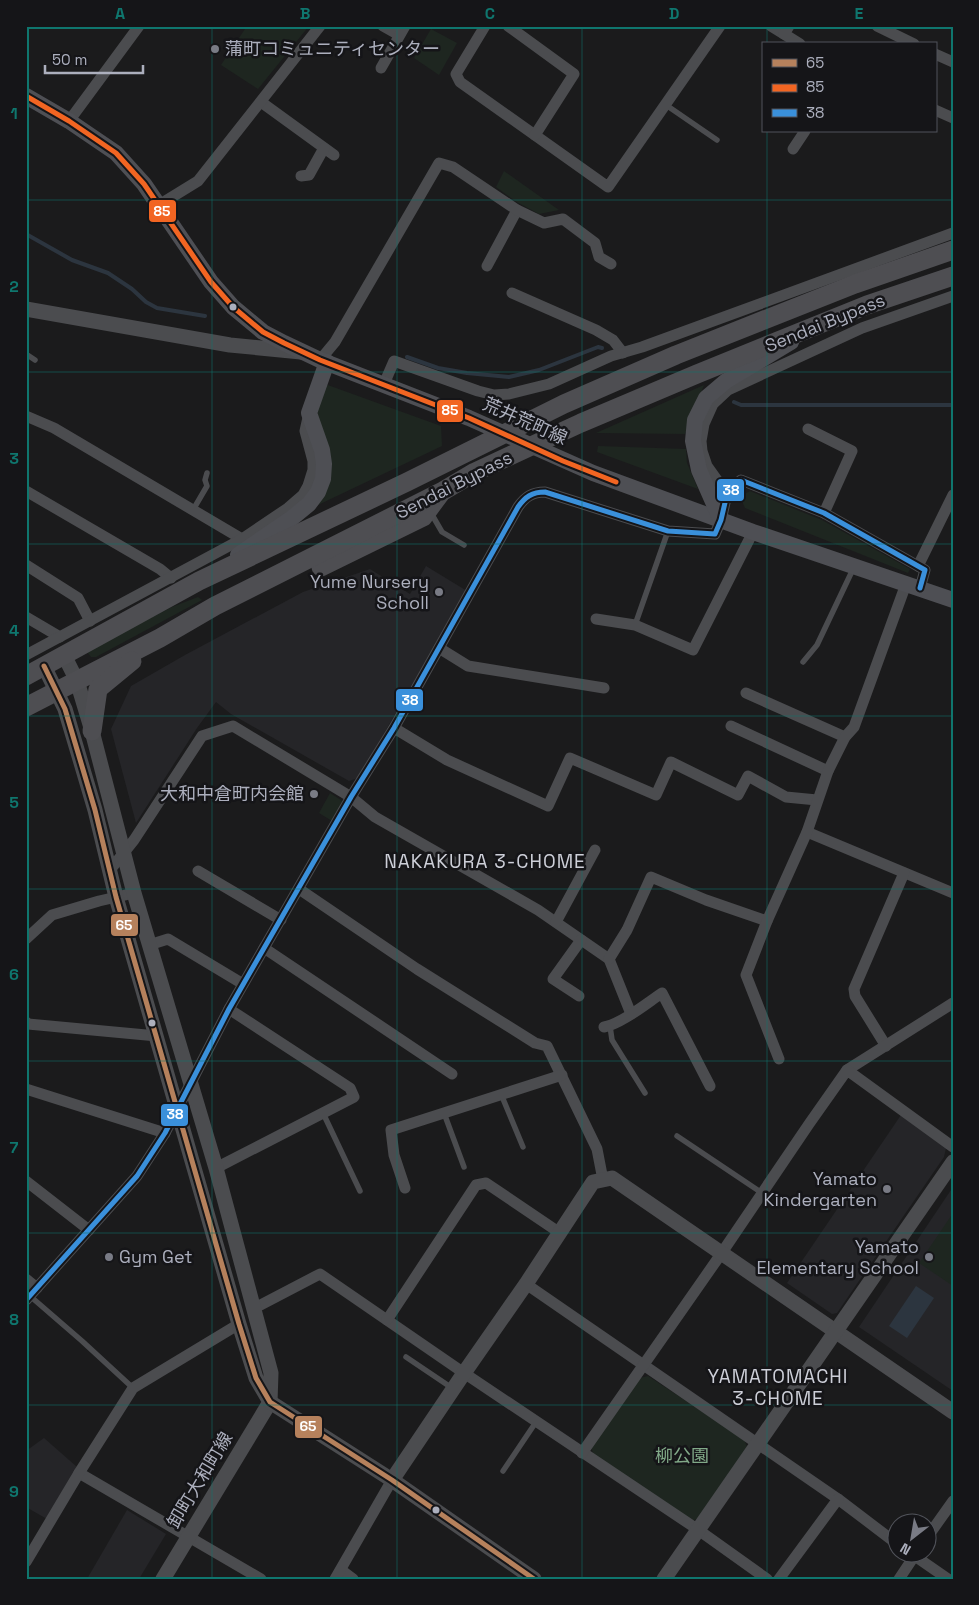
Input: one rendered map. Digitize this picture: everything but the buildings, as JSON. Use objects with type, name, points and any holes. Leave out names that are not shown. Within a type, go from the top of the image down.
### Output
[{"type":"highway","name":"Sendai Bypass","points":[[26,676],[44,666],[62,646],[407,482],[564,404],[652,364],[855,284],[953,250]]},
{"type":"highway","name":"Sendai Bypass","points":[[26,707],[160,638],[215,606],[442,491],[475,472],[581,423],[697,374],[867,306],[953,276]]},
{"type":"highway","points":[[306,560],[318,568],[423,517],[442,491]]},
{"type":"highway","points":[[92,731],[98,689],[160,638]]},
{"type":"main road","name":"荒井荒町線","points":[[26,96],[69,121],[116,153],[144,184],[200,267],[233,307],[263,332],[305,353],[469,418],[593,473],[753,532],[953,600]]},
{"type":"main road","points":[[721,520],[699,470],[693,441],[695,420],[706,398],[726,381],[821,325]]},
{"type":"main road","points":[[199,581],[292,518],[309,504],[318,492],[323,479],[324,464],[322,450],[309,413],[324,361]]},
{"type":"street","points":[[69,121],[139,26]]},
{"type":"street","points":[[159,205],[198,181],[320,26]]},
{"type":"street","points":[[381,68],[402,31],[383,26]]},
{"type":"street","points":[[484,26],[456,74],[460,82],[608,187],[720,26]]},
{"type":"street","points":[[508,26],[574,74],[534,135]]},
{"type":"street","points":[[771,26],[786,30],[798,42]]},
{"type":"street","points":[[878,26],[910,42]]},
{"type":"street","points":[[936,54],[953,62]]},
{"type":"street","points":[[262,102],[329,151],[309,175],[301,176]]},
{"type":"street","points":[[936,110],[953,118]]},
{"type":"street","points":[[793,149],[804,132]]},
{"type":"street","points":[[324,361],[439,163],[453,167],[517,210],[544,223],[563,219],[595,243],[599,257],[611,264]]},
{"type":"street","points":[[487,266],[517,210]]},
{"type":"street","points":[[384,384],[394,362],[494,395],[509,394],[549,384],[611,356],[642,347],[953,233]]},
{"type":"street","points":[[512,293],[596,330],[613,340],[623,353]]},
{"type":"street","points":[[727,494],[707,466],[701,441],[704,424],[713,404],[728,390],[862,328],[953,296]]},
{"type":"street","points":[[26,309],[230,346],[305,353]]},
{"type":"street","points":[[642,347],[652,364]]},
{"type":"street","points":[[26,655],[62,646],[90,621],[242,539],[288,508],[303,494],[308,486],[313,470],[313,461],[304,432],[309,413]]},
{"type":"street","points":[[26,416],[54,428],[242,539]]},
{"type":"street","points":[[808,429],[852,451],[824,513]]},
{"type":"street","points":[[31,1295],[137,1176],[165,1133],[228,1009],[351,797],[394,728],[518,507],[523,500],[537,492],[545,492],[668,531],[715,534],[721,520],[727,494],[740,480],[824,513],[925,570],[913,586],[854,727],[846,737],[828,771],[807,832],[767,921],[746,975],[779,1059]]},
{"type":"street","points":[[26,491],[152,564],[171,578]]},
{"type":"street","points":[[918,566],[953,495]]},
{"type":"street","points":[[596,619],[635,625],[693,650],[753,532]]},
{"type":"street","points":[[26,565],[78,598],[90,621]]},
{"type":"street","points":[[26,616],[62,646],[76,681],[92,731],[134,893],[216,1168],[271,1373],[270,1402]]},
{"type":"street","points":[[439,648],[468,666],[604,688]]},
{"type":"street","points":[[44,666],[68,718],[95,810],[116,897],[256,1378],[270,1402],[392,1480],[534,1579]]},
{"type":"street","points":[[746,693],[846,737]]},
{"type":"street","points":[[110,870],[124,854],[202,736],[233,726],[351,797],[375,817],[538,910],[609,959],[630,1014]]},
{"type":"street","points":[[731,726],[828,771]]},
{"type":"street","points":[[394,728],[447,760],[548,806],[570,758],[656,795],[671,762],[738,795],[748,776],[786,797],[818,800]]},
{"type":"street","points":[[807,832],[953,893]]},
{"type":"street","points":[[556,922],[595,850]]},
{"type":"street","points":[[198,871],[280,920]]},
{"type":"street","points":[[886,1046],[855,996],[854,989],[904,873]]},
{"type":"street","points":[[609,959],[627,930],[651,877],[706,900],[767,921]]},
{"type":"street","points":[[299,889],[417,969],[535,1043],[547,1046],[597,1149],[603,1180]]},
{"type":"street","points":[[26,939],[52,915],[134,893]]},
{"type":"street","points":[[149,945],[168,940],[243,984]]},
{"type":"street","points":[[579,996],[553,979],[581,940]]},
{"type":"street","points":[[264,948],[452,1074]]},
{"type":"street","points":[[607,1027],[662,993],[710,1086]]},
{"type":"street","points":[[582,1453],[847,1070],[953,1003]]},
{"type":"street","points":[[216,1168],[354,1097],[350,1088],[228,1009]]},
{"type":"street","points":[[26,1022],[28,1024],[157,1036]]},
{"type":"street","points":[[847,1070],[953,1147]]},
{"type":"street","points":[[405,1188],[394,1155],[391,1130],[562,1075]]},
{"type":"street","points":[[26,1089],[165,1133]]},
{"type":"street","points":[[664,1579],[953,1162]]},
{"type":"street","points":[[353,1579],[338,1575],[392,1480],[593,1182],[612,1178],[953,1412]]},
{"type":"street","points":[[26,1181],[89,1230]]},
{"type":"street","points":[[387,1320],[476,1185],[486,1183],[560,1233]]},
{"type":"street","points":[[254,1309],[320,1274],[536,1422],[697,1529],[767,1579]]},
{"type":"street","points":[[26,1279],[31,1295]]},
{"type":"street","points":[[526,1284],[757,1443],[886,1536]]},
{"type":"street","points":[[26,1562],[133,1388],[239,1324]]},
{"type":"street","name":"卸町大和町線","points":[[163,1579],[270,1402]]},
{"type":"street","points":[[79,1473],[261,1579]]},
{"type":"street","points":[[779,1579],[838,1500]]},
{"type":"street","points":[[936,1525],[953,1501]]},
{"type":"street","points":[[899,1579],[909,1562]]},
{"type":"street","points":[[925,1562],[948,1579]]},
{"type":"lane","points":[[666,105],[717,140]]},
{"type":"lane","points":[[26,354],[35,360]]},
{"type":"lane","points":[[193,510],[207,486],[204,480],[207,473]]},
{"type":"lane","points":[[429,509],[442,532],[464,545]]},
{"type":"lane","points":[[635,625],[668,531]]},
{"type":"lane","points":[[803,662],[816,645],[854,566]]},
{"type":"lane","points":[[607,1027],[612,1040],[645,1093]]},
{"type":"lane","points":[[501,1094],[523,1147]]},
{"type":"lane","points":[[323,1113],[360,1191]]},
{"type":"lane","points":[[444,1113],[464,1167]]},
{"type":"lane","points":[[677,1136],[762,1193]]},
{"type":"lane","points":[[31,1295],[133,1388]]},
{"type":"lane","points":[[406,1357],[454,1389]]},
{"type":"lane","points":[[502,1471],[536,1422]]},
{"type":"shaded area","points":[[426,566],[467,591],[358,778],[349,781],[231,714],[216,702],[197,728],[136,823],[111,729],[131,686],[303,592],[370,569],[410,594]]},
{"type":"shaded area","name":"Yamato Kindergarten","points":[[901,1115],[946,1148],[944,1157],[837,1313],[832,1314],[787,1283]]},
{"type":"shaded area","name":"Yamato Elementary School","points":[[953,1187],[953,1391],[859,1327]]},
{"type":"shaded area","points":[[916,1286],[934,1298],[907,1338],[889,1326]]},
{"type":"shaded area","points":[[44,1438],[77,1467],[47,1519],[26,1507],[26,1451]]},
{"type":"shaded area","points":[[127,1510],[166,1534],[139,1579],[87,1579]]},
{"type":"green space","points":[[247,26],[309,26],[258,89],[221,65]]},
{"type":"green space","points":[[431,29],[457,43],[439,75],[414,58]]},
{"type":"green space","points":[[504,171],[559,210],[539,214],[515,201],[496,187]]},
{"type":"green space","points":[[325,384],[441,426],[442,446],[318,505],[315,412]]},
{"type":"green space","points":[[704,385],[685,434],[596,433]]},
{"type":"green space","points":[[598,446],[686,449],[687,463],[698,489],[597,452]]},
{"type":"green space","points":[[750,491],[822,520],[910,569],[908,573],[745,508],[742,501],[743,495]]},
{"type":"green space","points":[[198,597],[202,600],[96,657],[91,657],[88,653],[91,648],[172,607]]},
{"type":"green space","points":[[330,793],[344,802],[332,821],[319,813]]},
{"type":"green space","points":[[953,1213],[953,1286],[919,1263]]},
{"type":"green space","name":"柳公園","points":[[648,1376],[744,1439],[747,1447],[699,1518],[692,1521],[594,1456],[591,1447],[640,1378]]},
{"type":"waterway","points":[[26,234],[72,260],[108,273],[132,289],[146,302],[157,308],[205,316]]},
{"type":"waterway","points":[[407,357],[438,368],[509,377],[539,370],[598,347],[602,348]]},
{"type":"waterway","points":[[734,402],[741,405],[953,405]]},
{"type":"transit line","name":"85","points":[[26,96],[69,121],[116,153],[144,184],[211,282],[233,307],[263,332],[320,360],[469,418],[563,461],[616,482]]},
{"type":"transit line","name":"38","points":[[26,1300],[137,1176],[165,1133],[229,1009],[351,797],[394,728],[523,500],[533,494],[545,492],[668,531],[715,534],[721,520],[727,494],[741,480],[824,513],[925,570],[920,588]]},
{"type":"transit line","name":"65","points":[[44,666],[65,709],[95,810],[116,897],[256,1378],[270,1402],[392,1480],[534,1579]]},
{"type":"place","name":"蒲町コミュニティセンター","points":[[215,49]]},
{"type":"place","name":"Yume Nursery Scholl","points":[[439,592]]},
{"type":"place","name":"大和中倉町内会館","points":[[314,794]]},
{"type":"place","name":"Yamato Kindergarten","points":[[887,1189]]},
{"type":"place","name":"Gym Get","points":[[109,1257]]},
{"type":"place","name":"Yamato Elementary School","points":[[929,1257]]},
{"type":"district","name":"NAKAKURA 3-CHOME","points":[[485,861]]},
{"type":"district","name":"YAMATOMACHI 3-CHOME","points":[[778,1387]]}]
